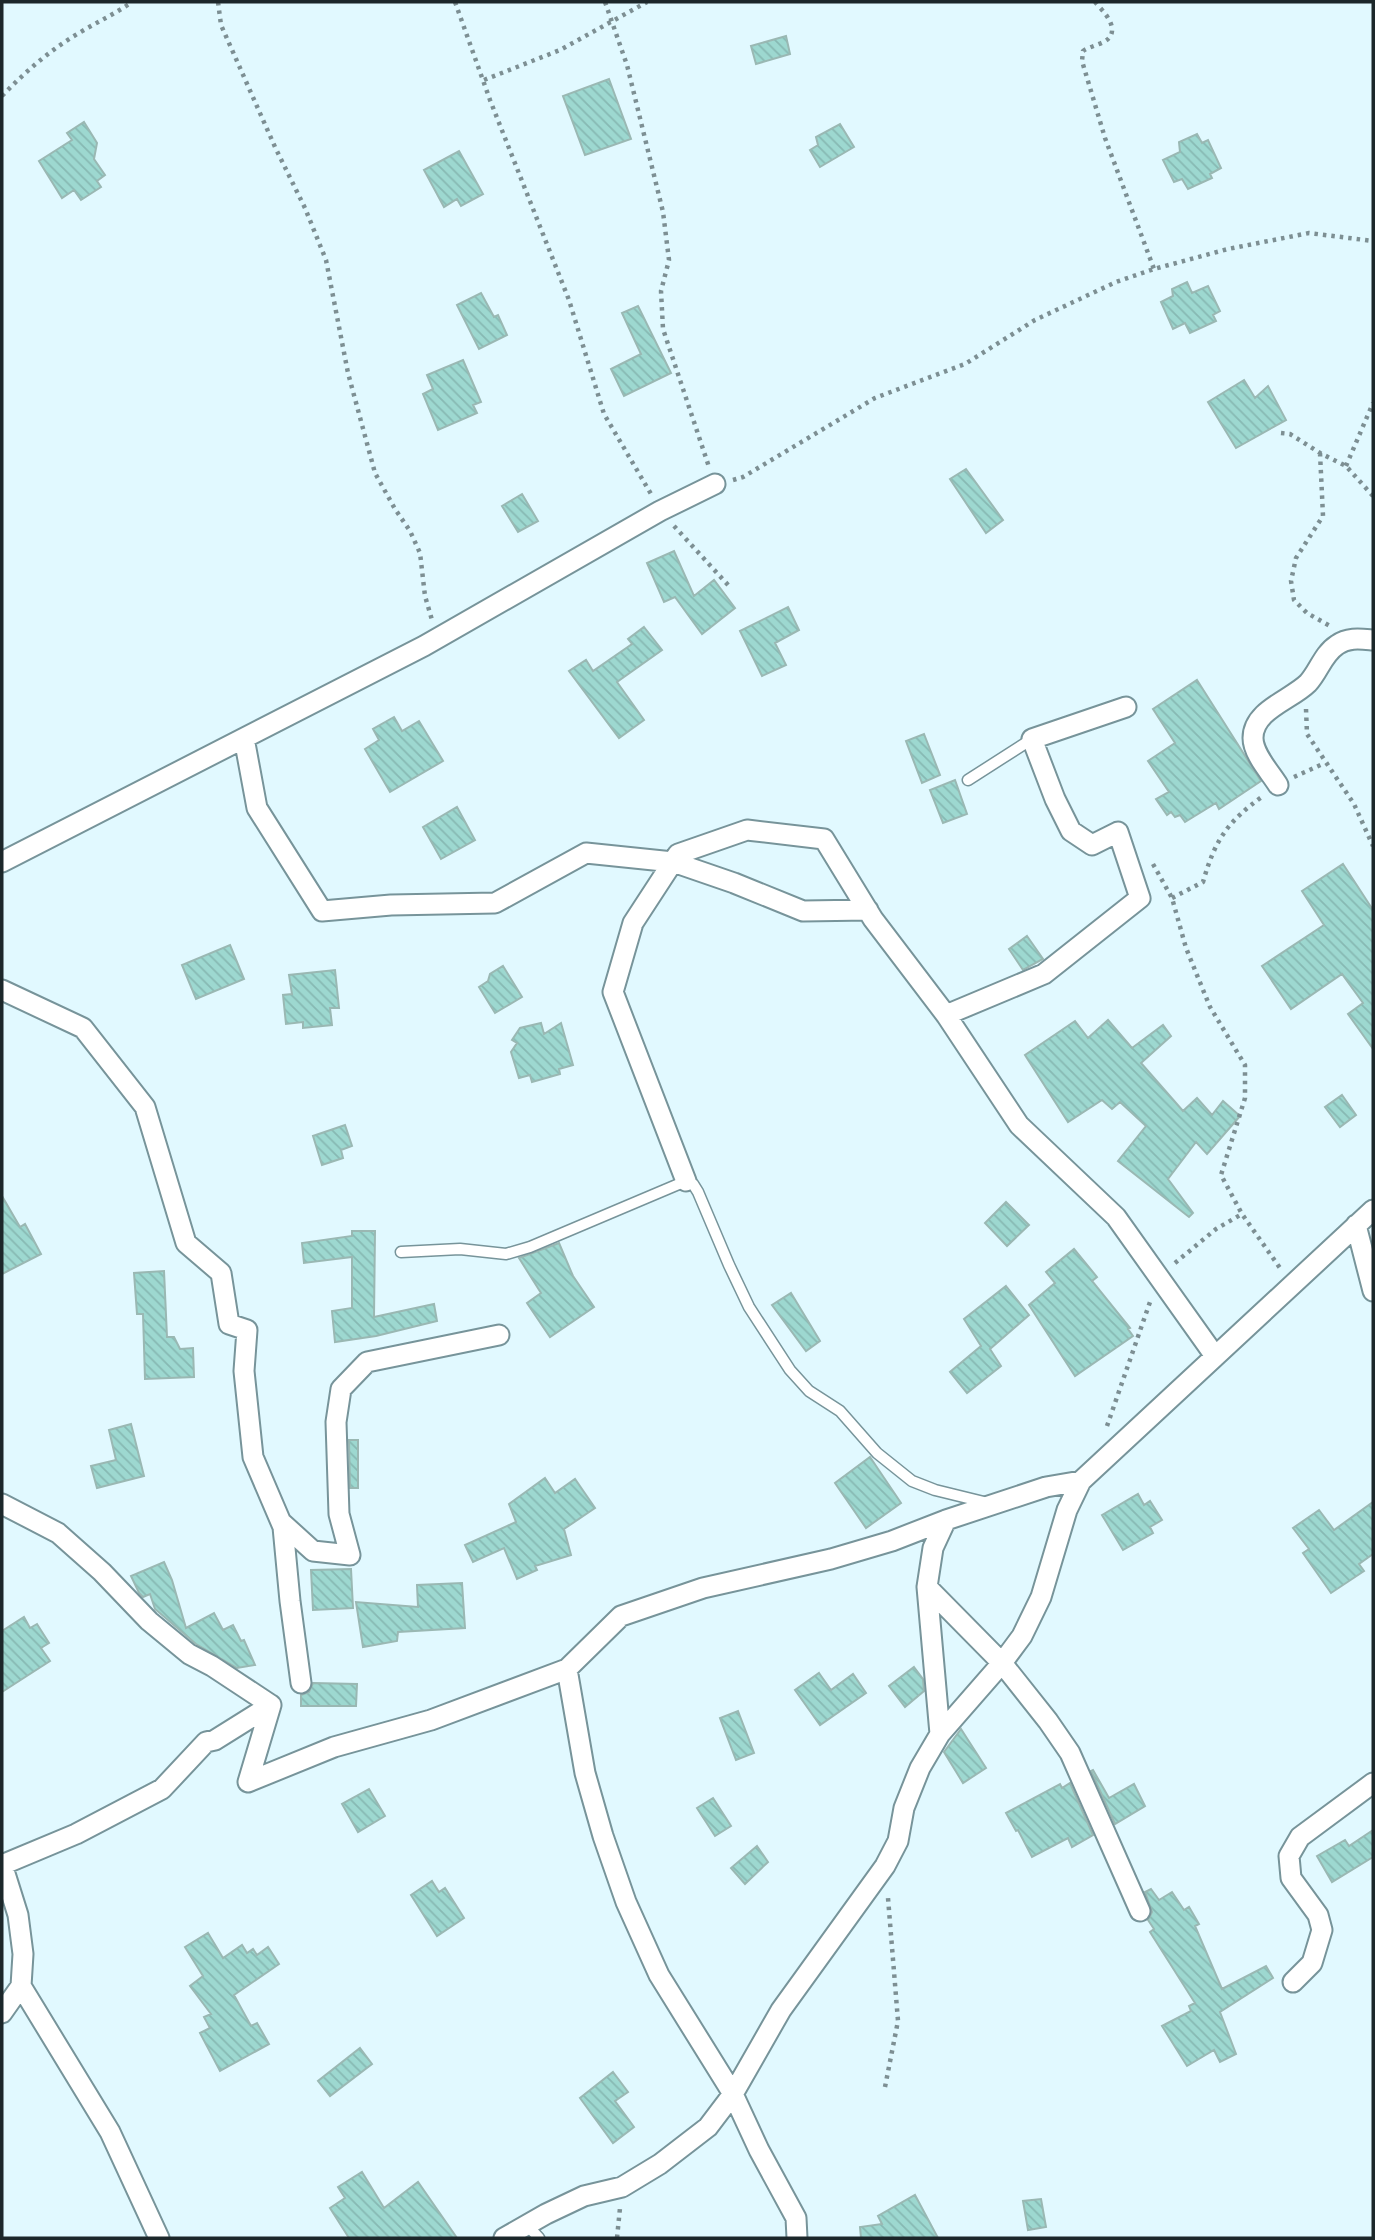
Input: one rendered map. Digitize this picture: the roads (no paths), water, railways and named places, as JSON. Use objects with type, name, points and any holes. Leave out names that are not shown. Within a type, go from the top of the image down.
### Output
[{"type":"street","points":[[2,862],[424,646],[660,511],[715,484]]},
{"type":"street","points":[[1278,785],[1254,745],[1255,726],[1261,717],[1310,681],[1327,654],[1337,645],[1347,640],[1373,640]]},
{"type":"street","points":[[946,1015],[1044,974],[1140,898],[1118,832],[1092,845],[1071,831],[1055,799],[1032,739],[1126,707]]},
{"type":"street","points":[[244,738],[257,808],[322,911],[391,905],[495,903],[586,853],[673,862],[803,911],[868,910]]},
{"type":"street","points":[[686,1181],[613,992],[633,923],[678,854],[747,830],[824,839],[868,910],[946,1015],[1019,1125],[1116,1217],[1215,1356]]},
{"type":"street","points":[[2,990],[83,1027],[145,1107],[186,1243],[221,1273],[229,1325],[247,1330],[244,1371],[253,1457],[281,1522],[301,1683]]},
{"type":"street","points":[[504,2238],[533,2231],[584,2196],[622,2187],[660,2164],[708,2127],[733,2094],[781,2010],[885,1866],[898,1840],[904,1808],[920,1768],[940,1734],[1022,1636],[1041,1597],[1067,1510],[1081,1481],[1373,1210]]},
{"type":"street","points":[[1356,1225],[1373,1291]]},
{"type":"street","points":[[281,1522],[313,1551],[350,1555],[340,1514],[336,1422],[341,1389],[367,1362],[499,1335]]},
{"type":"street","points":[[271,1705],[248,1782],[334,1747],[431,1720],[567,1669],[621,1616],[703,1588],[855,1552],[1046,1487],[1081,1481]]},
{"type":"street","points":[[2,1504],[58,1533],[102,1572],[149,1621],[189,1654],[271,1705]]},
{"type":"street","points":[[940,1734],[927,1587],[933,1548],[946,1520]]},
{"type":"street","points":[[927,1587],[1002,1662],[1070,1753],[1140,1911]]},
{"type":"street","points":[[567,1669],[585,1773],[626,1902],[659,1975],[733,2094],[759,2151],[796,2218],[797,2238]]},
{"type":"street","points":[[2,2013],[21,1986],[23,1954],[18,1915],[2,1865],[76,1834],[151,1795],[182,1770],[206,1742],[215,1740],[271,1705]]},
{"type":"street","points":[[1293,1982],[1312,1963],[1322,1930],[1318,1915],[1291,1878],[1289,1856],[1300,1837],[1373,1783]]},
{"type":"street","points":[[21,1986],[110,2132],[159,2238]]},
{"type":"lane","points":[[968,780],[1032,739]]},
{"type":"lane","points":[[401,1252],[460,1249],[506,1254],[530,1247],[686,1181],[693,1184],[698,1192],[749,1307],[778,1353],[809,1391],[840,1411],[877,1453],[912,1481],[935,1490],[995,1505]]}]
